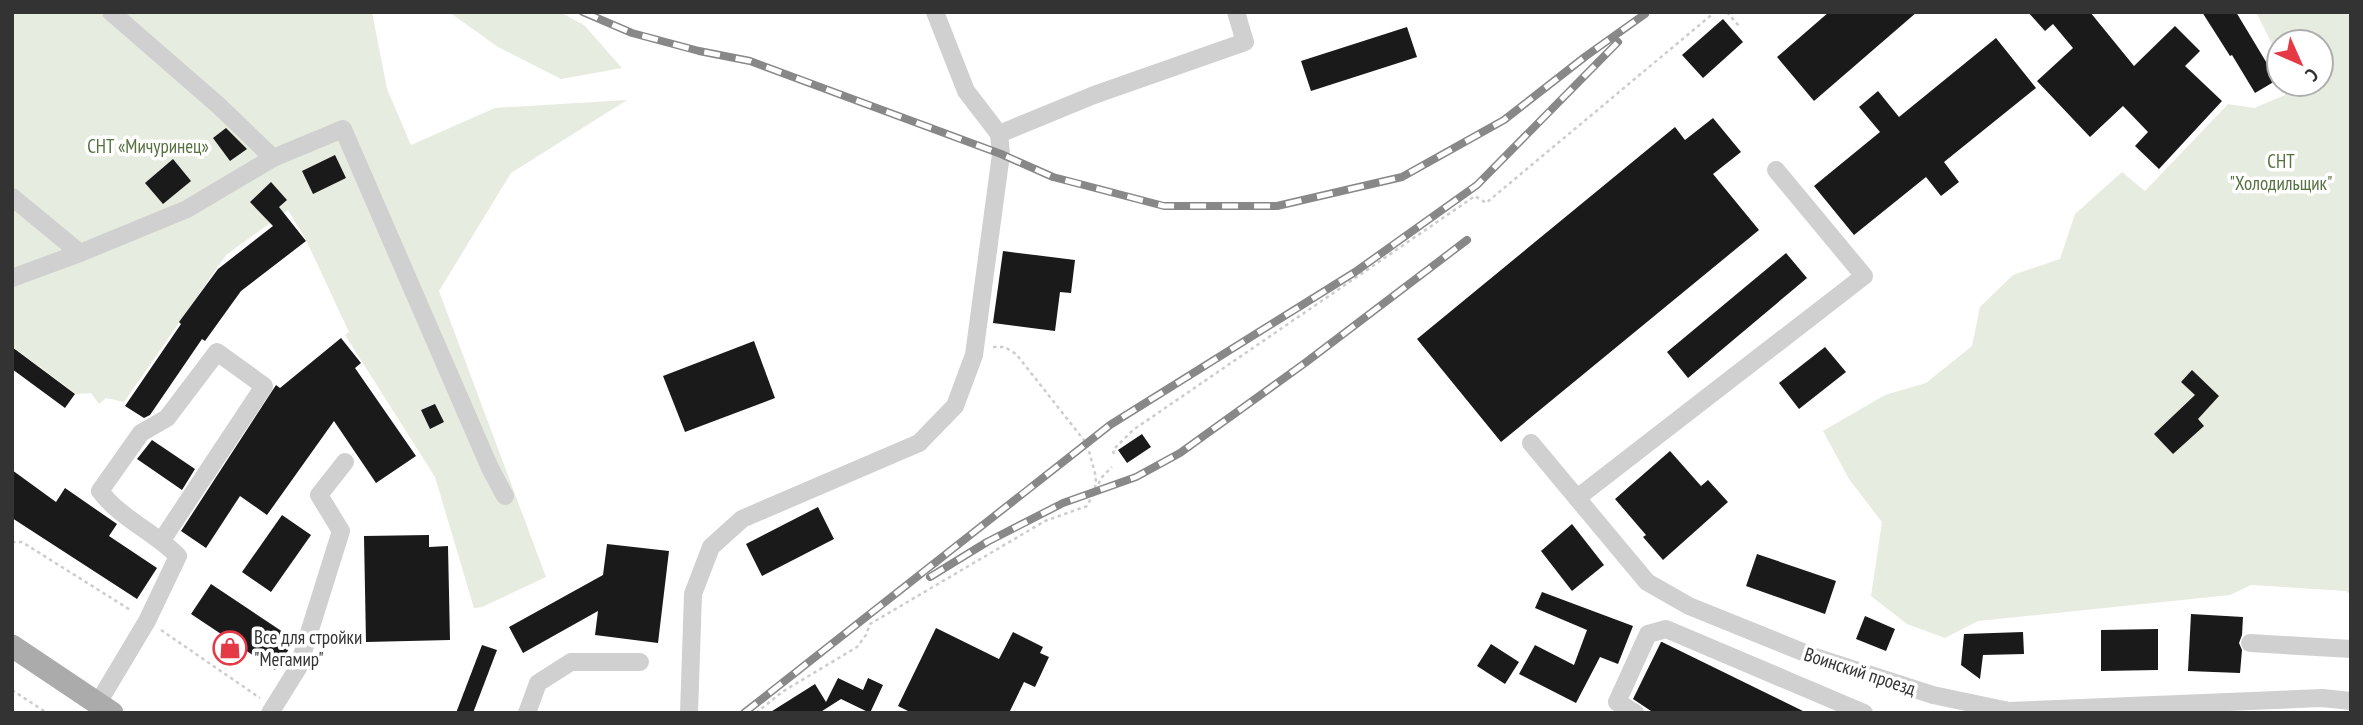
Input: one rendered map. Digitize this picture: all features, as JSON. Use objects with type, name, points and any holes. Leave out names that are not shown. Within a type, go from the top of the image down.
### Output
[{"type":"main road","points":[[12,646],[105,708]]},
{"type":"street","points":[[111,12],[218,105],[273,158]]},
{"type":"street","points":[[689,713],[693,594],[711,547],[742,519],[919,443],[955,406],[974,355],[1001,154],[999,134],[965,91],[935,12]]},
{"type":"street","points":[[999,134],[1094,95],[1245,42],[1236,12]]},
{"type":"street","points":[[12,278],[187,209],[273,158],[343,129],[490,468],[505,496]]},
{"type":"street","points":[[1577,498],[1864,276],[1776,170]]},
{"type":"street","points":[[12,197],[80,253]]},
{"type":"street","points":[[105,708],[178,556],[162,540],[111,505],[100,491],[141,433],[167,418],[217,352],[264,386],[162,540]]},
{"type":"street","name":"Воинский проезд","points":[[1531,443],[1647,582],[1689,606],[1815,657],[1933,695],[2009,711],[2251,707],[2322,698],[2351,702]]},
{"type":"street","points":[[270,713],[298,667],[341,531],[318,495],[345,462]]},
{"type":"street","points":[[1636,713],[1617,702],[1648,634],[1666,629],[1864,713]]},
{"type":"street","points":[[2250,643],[2351,649]]},
{"type":"street","points":[[527,713],[538,683],[571,662],[640,662]]},
{"type":"path","points":[[1114,454],[1113,450],[1133,430],[1475,196],[1486,203],[1715,12]]},
{"type":"path","points":[[1727,12],[1739,26]]},
{"type":"path","points":[[993,347],[1005,346],[1016,354],[1087,444],[1096,477],[1095,492]]},
{"type":"path","points":[[756,713],[782,692],[857,647],[870,624],[1045,521],[1087,506],[1102,477],[1112,467]]},
{"type":"path","points":[[12,690],[47,713]]},
{"type":"green space","name":"СНТ «Мичуринец»","points":[[12,12],[372,12],[387,89],[411,145],[495,108],[627,100],[511,173],[439,291],[546,577],[482,607],[474,608],[435,477],[345,335],[349,332],[306,240],[288,210],[226,255],[124,402],[106,398],[99,404],[91,393],[76,394],[12,346]]},
{"type":"green space","points":[[449,12],[560,12],[584,25],[622,68],[561,79],[498,47]]},
{"type":"green space","name":"СНТ \"Холодильщик\"","points":[[2256,12],[2351,12],[2351,595],[2346,591],[2251,585],[2230,595],[1978,621],[1945,638],[1907,624],[1871,596],[1882,522],[1849,479],[1823,431],[1885,395],[1926,383],[1972,346],[1980,307],[2013,275],[2060,259],[2075,214],[2122,172],[2145,191],[2228,104],[2254,108],[2278,98],[2335,98],[2335,28],[2265,30]]},
{"type":"building","points":[[1829,12],[1917,12],[1814,101],[1777,57]]},
{"type":"building","points":[[2028,12],[2090,12],[2134,66],[2175,26],[2200,51],[2185,66],[2222,101],[2159,169],[2135,146],[2148,132],[2123,106],[2090,137],[2037,81],[2073,48],[2053,24],[2045,31]]},
{"type":"building","points":[[2202,12],[2236,12],[2265,60],[2265,87],[2255,93],[2232,55],[2230,56]]},
{"type":"building","points":[[1723,19],[1743,42],[1703,78],[1682,55]]},
{"type":"building","points":[[1407,27],[1417,57],[1311,91],[1301,61]]},
{"type":"building","points":[[1996,38],[2036,88],[1944,162],[1959,182],[1941,196],[1926,177],[1854,235],[1814,186],[1880,132],[1859,107],[1878,91],[1899,117]]},
{"type":"building","points":[[1713,118],[1741,152],[1713,174],[1759,230],[1501,442],[1417,339],[1675,127],[1685,140]]},
{"type":"building","points":[[226,128],[247,149],[230,161],[213,138]]},
{"type":"building","points":[[335,155],[346,178],[313,194],[302,171]]},
{"type":"building","points":[[173,159],[191,181],[163,204],[145,183]]},
{"type":"building","points":[[271,182],[287,200],[279,207],[306,241],[241,291],[205,341],[202,339],[150,415],[144,418],[125,406],[181,324],[179,322],[218,269],[273,226],[250,202]]},
{"type":"building","points":[[1003,251],[1075,260],[1071,293],[1060,292],[1055,331],[993,323]]},
{"type":"building","points":[[1786,253],[1807,278],[1688,378],[1667,352]]},
{"type":"building","points":[[341,338],[361,363],[355,368],[416,456],[376,483],[334,421],[267,515],[240,496],[206,548],[181,531],[276,385],[280,388]]},
{"type":"building","points":[[754,341],[775,398],[685,432],[663,376]]},
{"type":"building","points":[[12,347],[75,394],[65,408],[12,369]]},
{"type":"building","points":[[1825,347],[1846,372],[1799,409],[1779,383]]},
{"type":"building","points":[[2192,370],[2219,396],[2198,419],[2204,426],[2173,454],[2154,434],[2195,395],[2181,382]]},
{"type":"building","points":[[435,404],[444,422],[430,429],[421,410]]},
{"type":"building","points":[[1142,434],[1151,447],[1127,463],[1118,450]]},
{"type":"building","points":[[152,440],[195,469],[182,490],[137,459]]},
{"type":"building","points":[[1670,451],[1701,486],[1708,480],[1728,502],[1663,560],[1615,499]]},
{"type":"building","points":[[12,470],[56,502],[65,488],[117,524],[109,536],[157,568],[137,599],[12,518]]},
{"type":"building","points":[[818,507],[834,539],[762,576],[746,544]]},
{"type":"building","points":[[282,515],[311,535],[271,592],[242,572]]},
{"type":"building","points":[[1572,524],[1604,565],[1572,591],[1541,551]]},
{"type":"building","points":[[429,535],[429,547],[448,546],[450,640],[366,642],[364,536]]},
{"type":"building","points":[[607,544],[669,551],[658,643],[595,635],[598,611],[523,653],[509,627],[603,575]]},
{"type":"building","points":[[1757,554],[1836,581],[1825,614],[1746,586]]},
{"type":"building","points":[[211,584],[295,640],[275,670],[191,614]]},
{"type":"building","points":[[1542,592],[1633,626],[1618,664],[1600,657],[1576,703],[1519,674],[1535,645],[1574,665],[1587,630],[1535,608]]},
{"type":"building","points":[[2191,614],[2243,617],[2239,643],[2242,650],[2240,673],[2188,671]]},
{"type":"building","points":[[1865,616],[1895,629],[1886,651],[1856,639]]},
{"type":"building","points":[[936,628],[999,659],[1013,632],[1043,647],[1040,653],[1049,657],[1035,687],[1024,682],[1009,713],[912,713],[898,706]]},
{"type":"building","points":[[2158,629],[2158,670],[2101,671],[2101,630]]},
{"type":"building","points":[[2023,632],[2024,654],[1983,655],[1980,679],[1961,665],[1964,634]]},
{"type":"building","points":[[1661,642],[1807,713],[1654,713],[1633,699]]},
{"type":"building","points":[[1491,644],[1519,662],[1505,684],[1477,666]]},
{"type":"building","points":[[482,645],[497,650],[473,713],[456,713]]},
{"type":"building","points":[[838,678],[863,690],[868,678],[883,685],[870,713],[841,699],[819,713],[769,713],[815,684],[826,702]]},
{"type":"railway","points":[[583,12],[632,33],[750,61],[1001,154],[1053,177],[1164,206],[1277,206],[1402,177],[1504,120],[1645,14]]},
{"type":"railway","points":[[744,713],[1110,425],[1355,272],[1477,185],[1618,42]]},
{"type":"railway","points":[[930,577],[987,542],[1063,503],[1136,477],[1180,453],[1305,363],[1467,240]]},
{"type":"place","name":"Все для стройки \"Мегамир\"","points":[[230,648]]}]
